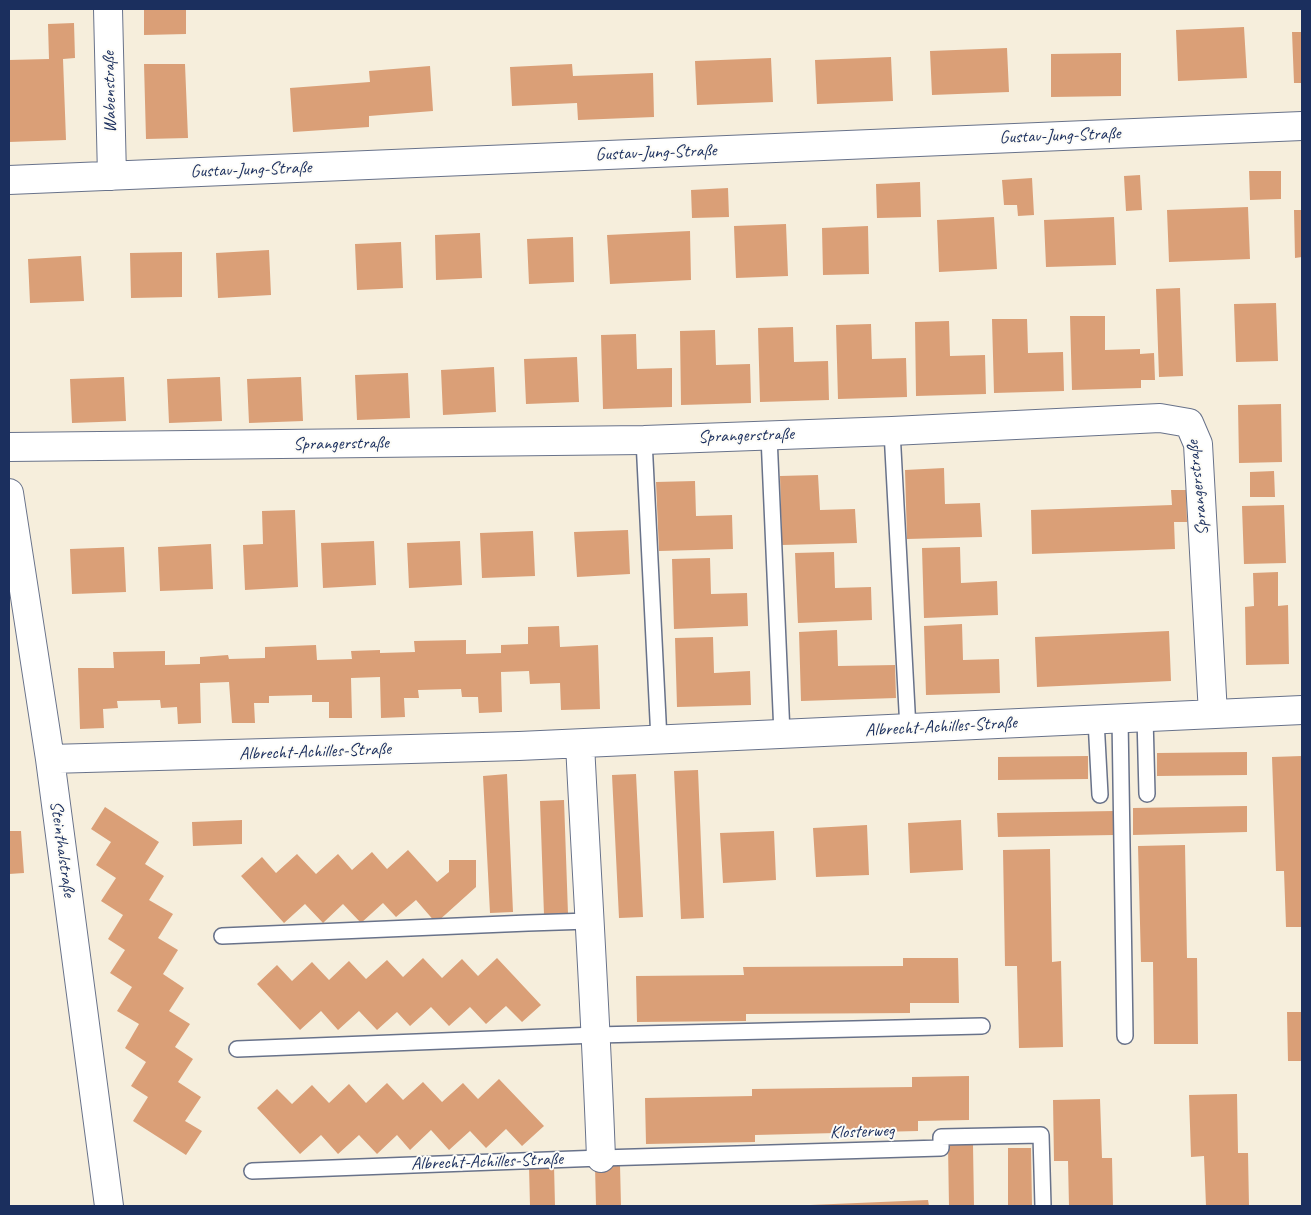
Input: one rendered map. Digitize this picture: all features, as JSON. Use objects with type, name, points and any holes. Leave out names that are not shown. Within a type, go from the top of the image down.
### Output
[{"type":"street","name":"Wabenstraße","points":[[108,9],[112,176]]},
{"type":"street","name":"Gustav-Jung-Straße","points":[[9,180],[1302,126]]},
{"type":"street","name":"Sprangerstraße","points":[[9,448],[644,440],[892,431],[1160,418],[1189,423],[1198,444],[1213,714]]},
{"type":"street","name":"Steinthalstraße","points":[[9,493],[50,759],[108,1206]]},
{"type":"street","name":"Albrecht-Achilles-Straße","points":[[50,759],[580,744],[1302,710]]},
{"type":"street","points":[[580,744],[601,1158]]},
{"type":"lane","points":[[892,431],[908,729]]},
{"type":"lane","points":[[769,436],[782,734]]},
{"type":"lane","points":[[644,440],[659,740]]},
{"type":"lane","points":[[1120,718],[1147,794]]},
{"type":"lane","points":[[1100,795],[1120,718]]},
{"type":"lane","points":[[1120,718],[1125,1036]]},
{"type":"lane","points":[[222,936],[589,921]]},
{"type":"lane","points":[[237,1049],[596,1035],[982,1026]]},
{"type":"lane","name":"Klosterweg","points":[[601,1158],[941,1148],[941,1137],[1041,1135],[1043,1206]]},
{"type":"lane","name":"Albrecht-Achilles-Straße","points":[[252,1171],[601,1158]]},
{"type":"building","points":[[144,9],[186,9],[186,34],[144,35]]},
{"type":"building","points":[[74,23],[75,58],[63,59],[66,140],[9,142],[9,60],[49,59],[48,24]]},
{"type":"building","points":[[1244,27],[1247,78],[1178,81],[1176,30]]},
{"type":"building","points":[[1292,32],[1302,32],[1302,83],[1294,83]]},
{"type":"building","points":[[1007,48],[1009,92],[932,95],[930,51]]},
{"type":"building","points":[[1121,53],[1121,96],[1051,97],[1051,54]]},
{"type":"building","points":[[891,57],[893,101],[817,104],[815,60]]},
{"type":"building","points":[[771,58],[773,102],[697,105],[695,61]]},
{"type":"building","points":[[144,64],[185,64],[188,138],[146,139]]},
{"type":"building","points":[[572,64],[573,76],[653,73],[654,117],[578,120],[577,103],[512,106],[510,67]]},
{"type":"building","points":[[430,66],[433,111],[369,116],[369,127],[293,132],[290,88],[370,82],[369,71]]},
{"type":"building","points":[[1249,171],[1281,171],[1281,199],[1250,200]]},
{"type":"building","points":[[1140,175],[1142,210],[1126,211],[1124,176]]},
{"type":"building","points":[[1032,178],[1034,215],[1018,216],[1017,205],[1004,205],[1002,180]]},
{"type":"building","points":[[920,182],[921,217],[877,218],[876,184]]},
{"type":"building","points":[[728,188],[729,217],[692,218],[691,190]]},
{"type":"building","points":[[1248,207],[1250,259],[1169,262],[1167,210]]},
{"type":"building","points":[[1294,210],[1302,210],[1302,257],[1295,258]]},
{"type":"building","points":[[994,217],[997,269],[939,272],[937,220]]},
{"type":"building","points":[[1114,217],[1116,265],[1046,267],[1044,220]]},
{"type":"building","points":[[786,224],[788,276],[736,278],[734,226]]},
{"type":"building","points":[[868,226],[869,274],[823,275],[822,228]]},
{"type":"building","points":[[690,231],[691,280],[610,284],[607,235]]},
{"type":"building","points":[[480,233],[482,278],[436,280],[435,235]]},
{"type":"building","points":[[573,237],[574,282],[529,284],[527,239]]},
{"type":"building","points":[[401,242],[403,288],[357,290],[355,244]]},
{"type":"building","points":[[269,250],[271,295],[218,298],[216,253]]},
{"type":"building","points":[[182,252],[182,297],[131,298],[130,253]]},
{"type":"building","points":[[81,256],[84,301],[30,303],[28,259]]},
{"type":"building","points":[[1180,288],[1183,376],[1159,377],[1156,289]]},
{"type":"building","points":[[1276,303],[1278,361],[1236,362],[1234,304]]},
{"type":"building","points":[[1070,316],[1105,316],[1105,350],[1140,349],[1140,354],[1154,353],[1155,380],[1141,380],[1141,388],[1072,390]]},
{"type":"building","points":[[992,319],[1027,319],[1028,353],[1063,352],[1064,391],[994,393]]},
{"type":"building","points":[[949,321],[950,356],[985,355],[986,394],[916,396],[915,322]]},
{"type":"building","points":[[871,324],[872,359],[906,358],[907,397],[838,399],[836,325]]},
{"type":"building","points":[[793,327],[794,362],[828,361],[829,400],[760,402],[758,328]]},
{"type":"building","points":[[715,330],[716,365],[750,364],[751,403],[681,405],[680,331]]},
{"type":"building","points":[[636,334],[637,369],[672,368],[672,407],[603,409],[601,335]]},
{"type":"building","points":[[577,357],[579,402],[526,404],[524,359]]},
{"type":"building","points":[[494,367],[496,412],[443,415],[441,370]]},
{"type":"building","points":[[408,373],[410,418],[357,420],[355,375]]},
{"type":"building","points":[[124,377],[126,421],[72,423],[70,379]]},
{"type":"building","points":[[220,377],[222,421],[169,423],[167,379]]},
{"type":"building","points":[[301,377],[303,421],[249,423],[247,379]]},
{"type":"building","points":[[1281,404],[1282,462],[1239,463],[1238,405]]},
{"type":"building","points":[[944,468],[945,504],[980,503],[982,537],[907,539],[905,470]]},
{"type":"building","points":[[1274,471],[1275,497],[1250,497],[1250,472]]},
{"type":"building","points":[[818,475],[820,510],[855,509],[857,543],[782,545],[780,476]]},
{"type":"building","points":[[695,481],[696,516],[732,515],[733,549],[659,551],[656,482]]},
{"type":"building","points":[[1171,490],[1186,490],[1187,522],[1174,522],[1175,549],[1032,554],[1031,510],[1172,505]]},
{"type":"building","points":[[1284,505],[1286,563],[1244,564],[1242,506]]},
{"type":"building","points":[[295,510],[298,587],[245,590],[243,545],[263,544],[262,511]]},
{"type":"building","points":[[628,530],[630,574],[577,577],[574,532]]},
{"type":"building","points":[[533,531],[535,576],[482,578],[480,533]]},
{"type":"building","points":[[374,541],[376,585],[323,588],[321,543]]},
{"type":"building","points":[[460,541],[462,585],[409,588],[407,543]]},
{"type":"building","points":[[211,544],[213,589],[160,591],[158,547]]},
{"type":"building","points":[[124,547],[126,592],[72,594],[70,549]]},
{"type":"building","points":[[960,547],[961,583],[997,581],[998,615],[924,618],[922,548]]},
{"type":"building","points":[[834,552],[835,588],[871,587],[872,620],[798,623],[795,553]]},
{"type":"building","points":[[710,558],[711,594],[747,593],[748,626],[674,629],[672,559]]},
{"type":"building","points":[[1278,572],[1278,606],[1288,605],[1289,664],[1246,665],[1245,607],[1254,606],[1253,573]]},
{"type":"building","points":[[962,624],[963,660],[999,659],[1000,693],[926,695],[924,626]]},
{"type":"building","points":[[559,626],[560,647],[598,645],[600,709],[561,710],[560,683],[530,684],[529,671],[501,672],[502,712],[479,713],[478,697],[462,697],[461,689],[418,690],[419,698],[404,698],[405,717],[381,718],[380,677],[351,678],[352,718],[329,718],[329,702],[312,702],[312,695],[269,696],[269,703],[254,703],[255,723],[232,723],[229,682],[200,683],[201,723],[178,724],[177,707],[161,708],[160,700],[117,701],[118,708],[103,709],[104,728],[80,729],[78,668],[114,668],[113,652],[165,651],[165,665],[200,664],[200,657],[228,655],[229,659],[265,658],[265,647],[316,645],[317,660],[352,659],[351,651],[380,650],[380,653],[415,652],[414,641],[466,640],[466,654],[501,653],[501,645],[528,644],[528,627]]},
{"type":"building","points":[[837,630],[838,666],[895,665],[896,698],[801,701],[799,632]]},
{"type":"building","points":[[1169,631],[1171,681],[1037,687],[1035,637]]},
{"type":"building","points":[[713,637],[714,673],[750,671],[751,705],[677,707],[675,638]]},
{"type":"building","points":[[1247,752],[1247,775],[1157,776],[1157,753]]},
{"type":"building","points":[[1088,756],[1088,779],[998,780],[998,757]]},
{"type":"building","points":[[1302,756],[1302,927],[1286,927],[1284,871],[1276,871],[1272,757]]},
{"type":"building","points":[[698,770],[704,918],[681,919],[674,771]]},
{"type":"building","points":[[507,774],[513,912],[490,913],[483,776]]},
{"type":"building","points":[[636,774],[643,917],[619,918],[612,775]]},
{"type":"building","points":[[564,800],[568,914],[544,915],[540,801]]},
{"type":"building","points":[[1247,806],[1247,832],[1133,835],[1133,808]]},
{"type":"building","points":[[105,807],[159,842],[145,864],[164,876],[149,900],[173,914],[158,938],[178,950],[163,974],[184,988],[169,1011],[190,1024],[175,1047],[193,1059],[178,1082],[201,1097],[185,1121],[202,1131],[186,1155],[133,1121],[148,1097],[131,1086],[146,1062],[125,1048],[139,1024],[117,1011],[132,987],[110,973],[125,950],[108,939],[123,915],[101,901],[116,878],[96,865],[111,842],[91,829]]},
{"type":"building","points":[[1114,811],[1114,835],[998,837],[997,813]]},
{"type":"building","points":[[242,820],[242,844],[193,846],[192,822]]},
{"type":"building","points":[[961,820],[963,870],[910,873],[908,823]]},
{"type":"building","points":[[867,825],[869,875],[816,877],[813,828]]},
{"type":"building","points":[[9,831],[21,831],[24,873],[9,874]]},
{"type":"building","points":[[774,831],[776,880],[723,883],[720,833]]},
{"type":"building","points":[[1185,845],[1187,958],[1197,958],[1198,1044],[1154,1044],[1153,962],[1141,962],[1138,846]]},
{"type":"building","points":[[1050,849],[1052,962],[1061,961],[1063,1047],[1019,1048],[1017,966],[1005,966],[1003,850]]},
{"type":"building","points":[[408,850],[437,882],[449,872],[449,860],[476,860],[476,887],[436,923],[416,900],[396,917],[383,903],[361,923],[343,904],[323,923],[305,904],[284,923],[241,876],[262,857],[276,873],[297,854],[316,874],[338,854],[352,870],[372,852],[387,869]]},
{"type":"building","points":[[423,958],[442,978],[462,959],[478,976],[497,958],[541,1005],[522,1022],[506,1006],[486,1024],[470,1007],[449,1026],[431,1007],[410,1026],[397,1012],[377,1030],[359,1011],[338,1030],[321,1011],[300,1030],[257,984],[277,965],[292,981],[312,962],[329,980],[349,961],[366,979],[387,960],[403,977]]},
{"type":"building","points":[[903,958],[958,958],[959,1003],[910,1003],[910,1013],[746,1014],[746,1021],[637,1022],[636,976],[744,975],[743,967],[903,966]]},
{"type":"building","points":[[1287,1012],[1302,1012],[1302,1061],[1288,1061]]},
{"type":"building","points":[[969,1076],[969,1120],[918,1121],[918,1131],[755,1135],[755,1142],[646,1144],[645,1098],[752,1096],[752,1089],[912,1087],[912,1077]]},
{"type":"building","points":[[499,1079],[544,1126],[522,1146],[506,1129],[486,1148],[470,1131],[449,1150],[431,1130],[410,1150],[397,1135],[377,1154],[359,1135],[338,1154],[321,1135],[300,1154],[257,1108],[277,1089],[292,1104],[312,1085],[329,1103],[349,1084],[366,1103],[387,1083],[403,1100],[423,1082],[442,1102],[463,1083],[478,1099]]},
{"type":"building","points":[[1237,1094],[1238,1153],[1248,1153],[1249,1206],[1206,1206],[1204,1156],[1191,1157],[1189,1095]]},
{"type":"building","points":[[1100,1099],[1102,1158],[1112,1158],[1113,1206],[1069,1206],[1068,1161],[1054,1161],[1053,1100]]},
{"type":"building","points":[[948,1145],[973,1145],[974,1206],[949,1206]]},
{"type":"building","points":[[1008,1148],[1031,1148],[1032,1206],[1008,1206]]},
{"type":"building","points":[[554,1165],[555,1206],[530,1206],[529,1166]]},
{"type":"building","points":[[620,1165],[621,1206],[596,1206],[595,1166]]},
{"type":"building","points":[[928,1200],[929,1206],[810,1206],[810,1205]]}]
